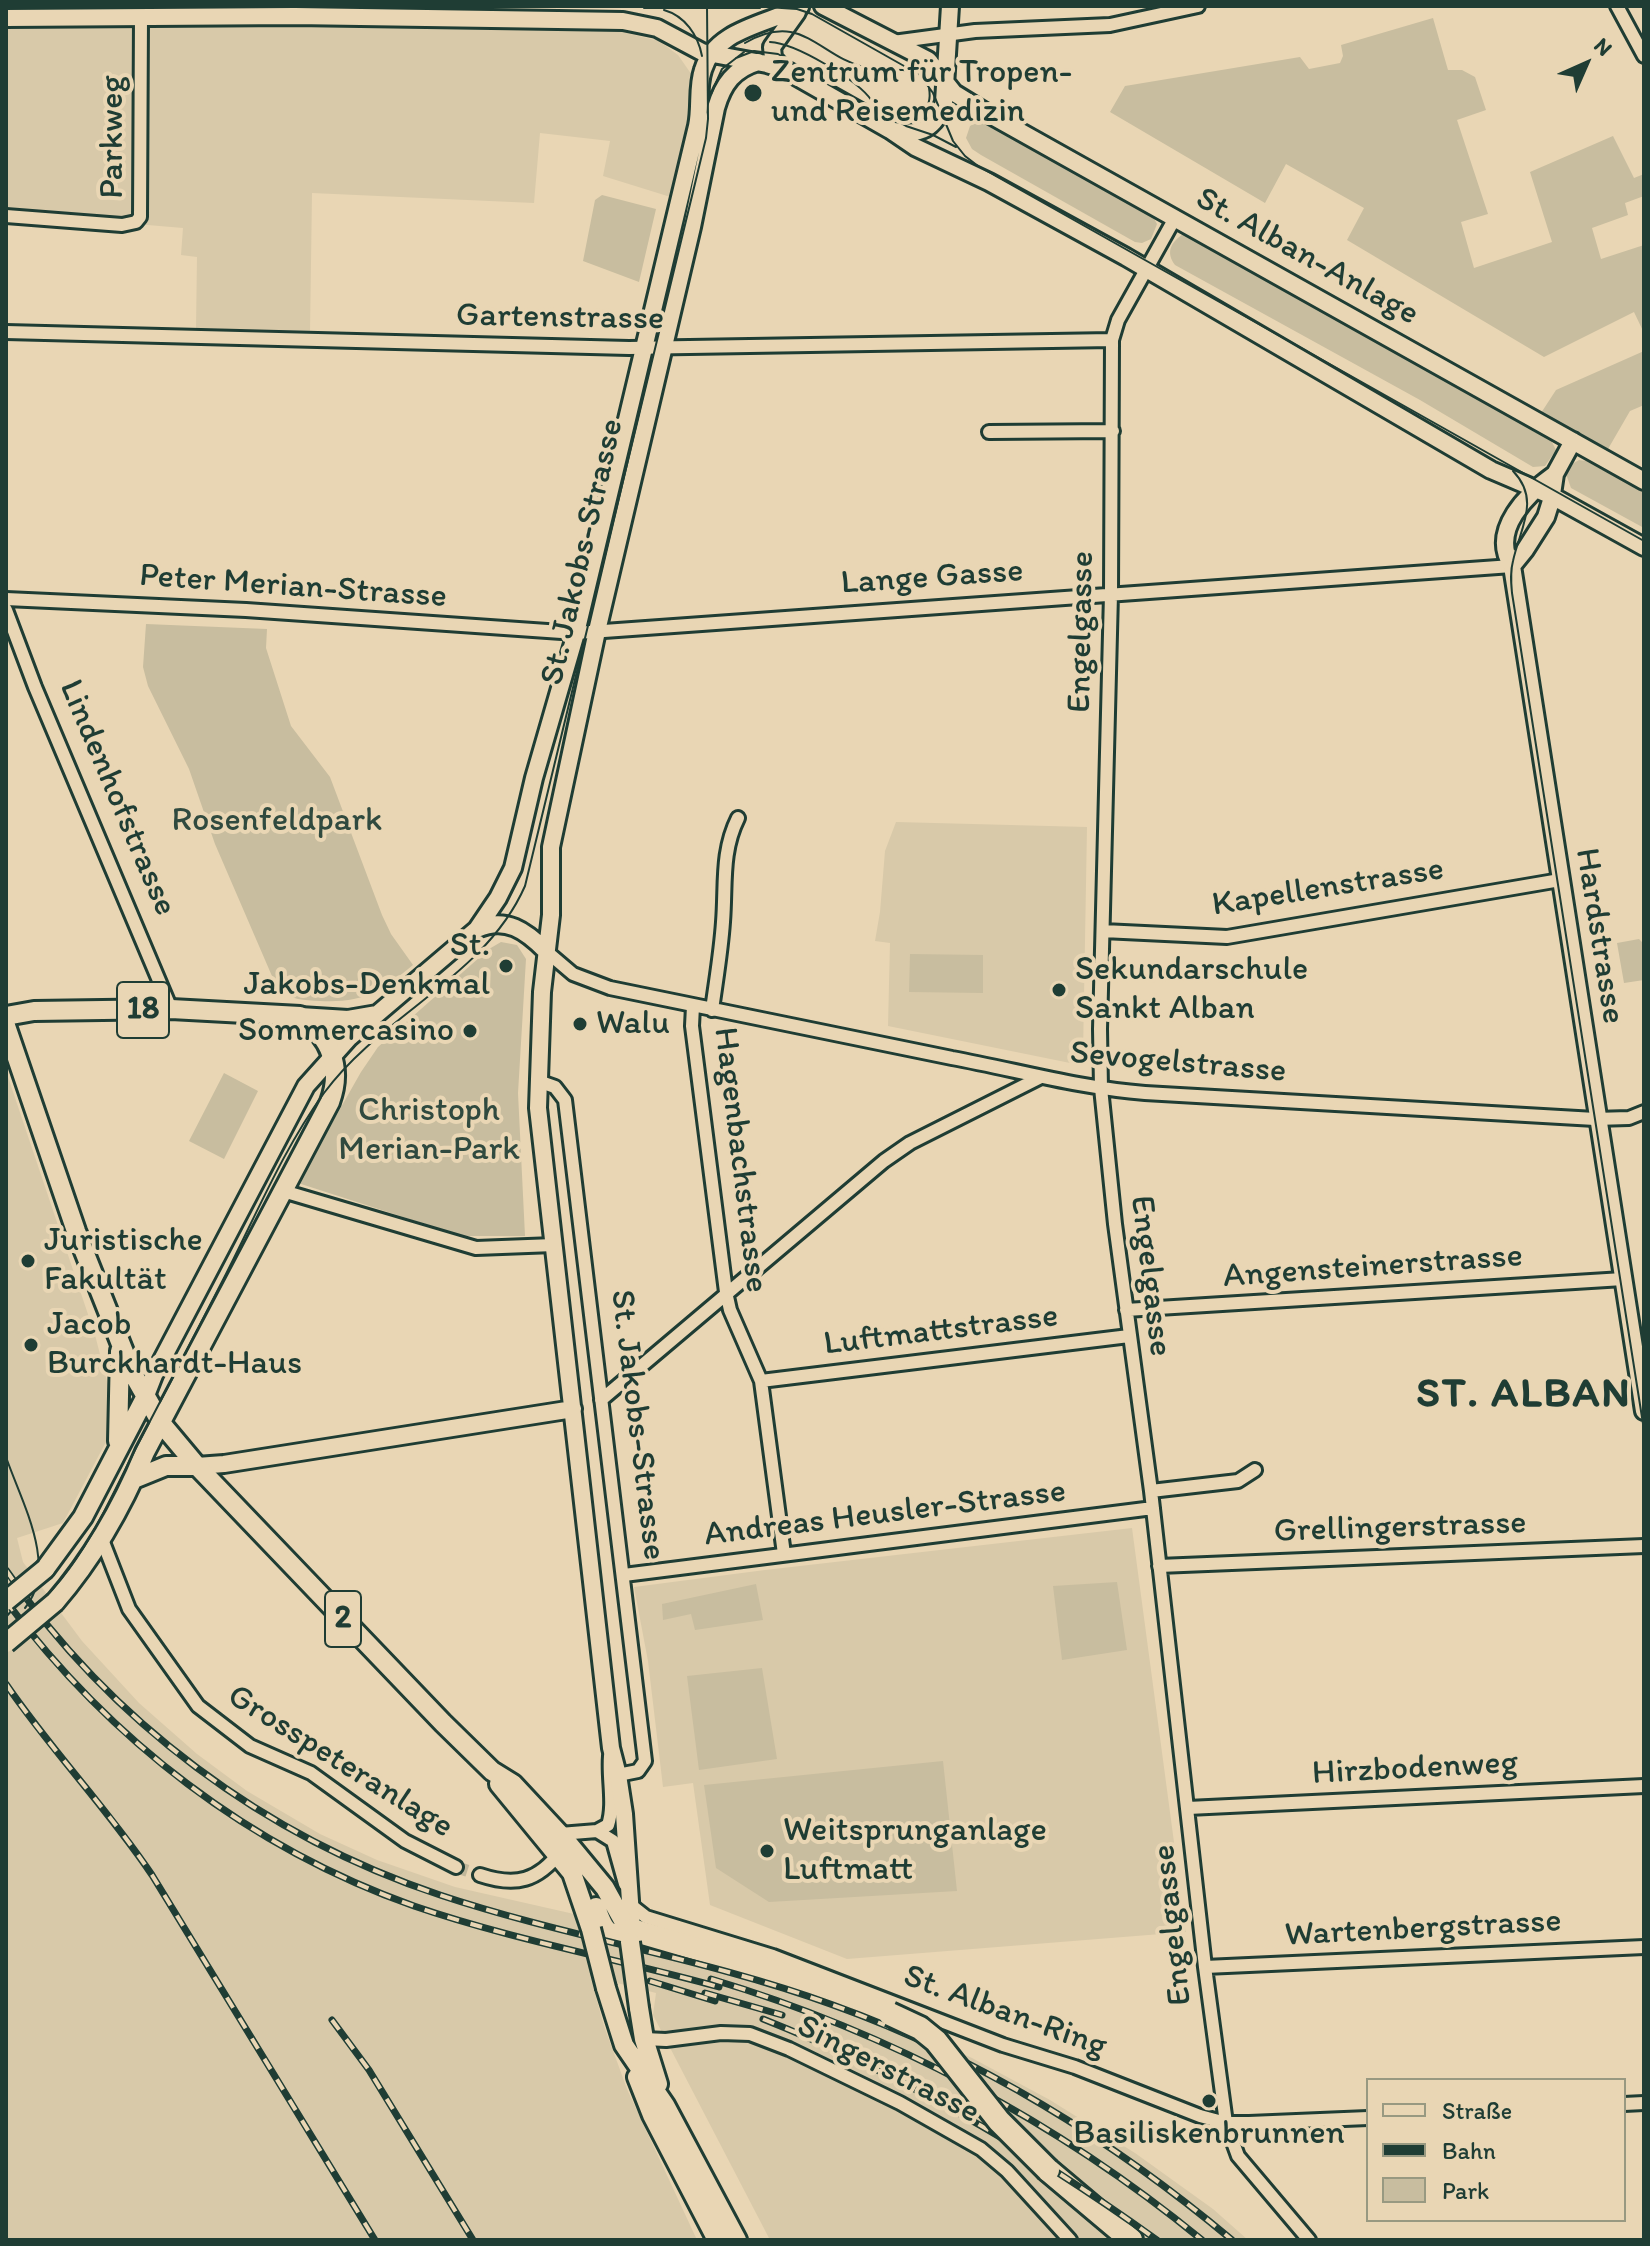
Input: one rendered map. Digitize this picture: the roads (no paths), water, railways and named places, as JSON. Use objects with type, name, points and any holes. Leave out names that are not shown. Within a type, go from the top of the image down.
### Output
[{"type":"highway","points":[[631,1925],[649,1947],[719,1956]]},
{"type":"highway","points":[[631,1925],[826,1989],[920,2028],[951,2057],[1021,2145],[1131,2240]]},
{"type":"main road","name":"St. Alban-Anlage","points":[[823,6],[928,60],[963,99],[1644,481]]},
{"type":"main road","points":[[890,130],[917,133],[931,126],[941,112],[950,6]]},
{"type":"main road","points":[[711,54],[738,32],[801,7]]},
{"type":"main road","points":[[783,69],[773,58],[772,45],[801,7]]},
{"type":"main road","points":[[6,18],[328,11],[641,23],[669,34],[694,49],[783,69],[915,147],[989,182],[1147,269],[1491,470],[1552,496],[1644,547]]},
{"type":"main road","name":"St. Jakobs-Strasse","points":[[145,1398],[154,1375],[297,1101],[332,1054],[477,929],[513,868],[534,778],[576,633],[697,126],[701,75],[711,54]]},
{"type":"main road","name":"St. Jakobs-Strasse","points":[[665,2105],[644,2039],[639,2008],[618,1775],[611,1748],[539,1121],[538,1081],[551,915],[551,847],[597,631],[692,227],[719,98],[735,72],[758,62]]},
{"type":"main road","name":"Hardstrasse","points":[[1512,566],[1546,517],[1555,474],[1573,441]]},
{"type":"main road","name":"Hardstrasse","points":[[1555,474],[1521,503],[1505,537],[1504,552],[1512,566],[1644,1411]]},
{"type":"main road","points":[[477,929],[490,925],[512,925],[524,931],[546,951]]},
{"type":"main road","name":"18","points":[[6,1016],[34,1011],[171,1009],[300,1016]]},
{"type":"main road","points":[[300,1016],[358,1018],[378,1013]]},
{"type":"main road","points":[[6,1643],[55,1602],[80,1572],[101,1537],[330,1102],[336,1078],[332,1054],[316,1029],[300,1016]]},
{"type":"main road","name":"2","points":[[6,1026],[76,1231],[120,1344],[145,1398],[161,1423],[197,1466],[492,1771],[504,1792],[565,1841]]},
{"type":"main road","points":[[110,1467],[119,1432],[120,1344]]},
{"type":"main road","points":[[6,1601],[45,1569],[77,1527],[145,1398]]},
{"type":"main road","points":[[134,1479],[166,1466],[224,1464],[573,1409]]},
{"type":"main road","points":[[565,1841],[572,1873],[586,1883],[603,1927],[615,1935],[631,1925]]},
{"type":"main road","points":[[565,1841],[605,1888],[626,1926],[631,1925]]},
{"type":"main road","name":"St. Jakobs-Strasse","points":[[572,1873],[624,2045],[665,2105],[737,2240]]},
{"type":"main road","points":[[606,1988],[631,1925]]},
{"type":"main road","points":[[624,2045],[652,2115],[717,2240]]},
{"type":"street","points":[[890,43],[975,31],[1110,25],[1164,10],[1198,6]]},
{"type":"street","points":[[1617,6],[1644,56]]},
{"type":"street","name":"Parkweg","points":[[6,216],[122,225],[136,222],[140,217],[141,17]]},
{"type":"street","name":"Engelgasse","points":[[1175,218],[1118,320],[1112,340],[1111,594],[1101,1088],[1226,2123],[1230,2140],[1248,2169],[1309,2240]]},
{"type":"street","name":"Gartenstrasse","points":[[6,332],[662,349],[1112,340]]},
{"type":"street","points":[[989,432],[1113,431]]},
{"type":"street","name":"Lange Gasse","points":[[576,633],[1512,566]]},
{"type":"street","name":"Peter Merian-Strasse","points":[[6,599],[246,610],[576,633]]},
{"type":"street","name":"Lindenhofstrasse","points":[[6,610],[35,687],[171,1009]]},
{"type":"street","points":[[712,1010],[723,918],[724,868],[729,836],[738,818]]},
{"type":"street","name":"Kapellenstrasse","points":[[1103,931],[1227,937],[1560,880]]},
{"type":"street","name":"Sevogelstrasse","points":[[546,951],[573,974],[599,985],[1039,1078],[1101,1088],[1598,1119],[1629,1118],[1644,1112]]},
{"type":"street","name":"Hagenbachstrasse","points":[[693,1006],[692,1026],[726,1292],[730,1310],[761,1381],[784,1554]]},
{"type":"street","points":[[601,1400],[884,1161],[910,1143],[1039,1078]]},
{"type":"street","name":"St. Jakobs-Strasse","points":[[538,1081],[555,1087],[565,1100],[624,1575],[645,1761],[638,1771],[618,1775]]},
{"type":"street","points":[[283,1191],[476,1248],[554,1245]]},
{"type":"street","name":"Angensteinerstrasse","points":[[1126,1310],[1623,1279]]},
{"type":"street","name":"Luftmattstrasse","points":[[761,1381],[1129,1336]]},
{"type":"street","points":[[1151,1491],[1238,1481],[1255,1470]]},
{"type":"street","name":"Andreas Heusler-Strasse","points":[[624,1575],[1153,1508]]},
{"type":"street","name":"Grosspeteranlage","points":[[101,1537],[129,1609],[198,1706],[250,1746],[311,1773],[405,1841],[456,1867]]},
{"type":"street","name":"Grellingerstrasse","points":[[1159,1566],[1644,1546]]},
{"type":"street","name":"St. Jakobs-Strasse","points":[[611,1748],[608,1775],[611,1815],[608,1825],[597,1831],[613,1841],[617,1850],[631,1925]]},
{"type":"street","name":"Hirzbodenweg","points":[[1188,1808],[1644,1786]]},
{"type":"street","points":[[565,1841],[597,1831]]},
{"type":"street","name":"Grosspeteranlage","points":[[480,1875],[521,1881],[538,1875],[565,1841]]},
{"type":"street","name":"St. Alban-Ring","points":[[631,1925],[646,1917],[773,1956],[1003,2045],[1075,2067],[1200,2116],[1226,2123],[1366,2118]]},
{"type":"street","name":"Wartenbergstrasse","points":[[1205,1967],[1644,1947]]},
{"type":"street","name":"Singerstrasse","points":[[644,2039],[750,2034],[789,2049],[947,2128],[988,2154],[1070,2240]]},
{"type":"tunnel","points":[[456,1867],[480,1875]]},
{"type":"tram line","points":[[6,6],[654,6]]},
{"type":"tram line","points":[[6,1632],[50,1592],[84,1548],[284,1158],[324,1093],[374,1040],[485,946],[507,918],[525,886],[706,138],[707,6]]},
{"type":"tram line","points":[[752,6],[797,9],[812,14],[920,75],[933,93],[953,141],[978,166],[1644,541]]},
{"type":"tram line","points":[[644,8],[760,8]]},
{"type":"tram line","points":[[664,10],[689,27],[702,56]]},
{"type":"tram line","points":[[745,43],[765,34],[781,31],[796,33],[866,68],[910,71]]},
{"type":"tram line","points":[[770,42],[795,49],[825,64],[854,83],[872,101]]},
{"type":"tram line","points":[[736,58],[754,51],[778,54],[906,126],[956,147]]},
{"type":"tram line","points":[[711,94],[722,69],[744,52]]},
{"type":"tram line","points":[[896,119],[911,119],[922,113],[930,96],[929,88]]},
{"type":"tram line","points":[[1513,471],[1526,493],[1527,504],[1512,565],[1512,593],[1644,1430]]},
{"type":"tram line","points":[[6,1457],[28,1513],[38,1554],[35,1592],[25,1608]]},
{"type":"tram line","points":[[6,1617],[27,1593]]},
{"type":"railway","points":[[6,1570],[47,1625],[93,1676],[143,1724],[196,1767],[253,1806],[313,1841],[375,1871],[440,1895],[538,1924],[736,1974],[887,2026],[992,2076],[1043,2105],[1140,2169],[1232,2240]]},
{"type":"railway","points":[[6,1601],[47,1652],[138,1743],[240,1821],[296,1853],[354,1882],[451,1918],[719,1987]]},
{"type":"railway","points":[[6,1684],[152,1875],[375,2240]]},
{"type":"railway","points":[[711,1979],[843,2026],[969,2085],[1090,2157],[1202,2240]]},
{"type":"railway","points":[[650,1981],[715,2001]]},
{"type":"railway","points":[[705,1993],[782,2015]]},
{"type":"railway","points":[[763,2019],[867,2065],[967,2118],[1063,2176],[1157,2240]]},
{"type":"railway","points":[[332,2020],[369,2070],[473,2240]]},
{"type":"place","name":"Zentrum für Tropen- und Reisemedizin","points":[[753,93]]},
{"type":"place","name":"St. Jakobs-Denkmal","points":[[506,966]]},
{"type":"place","name":"Sekundarschule Sankt Alban","points":[[1059,990]]},
{"type":"place","name":"Walu","points":[[580,1024]]},
{"type":"place","name":"Sommercasino","points":[[470,1031]]},
{"type":"place","name":"Juristische Fakultät","points":[[28,1261]]},
{"type":"place","name":"Jacob Burckhardt-Haus","points":[[31,1345]]},
{"type":"place","name":"Weitsprunganlage Luftmatt","points":[[767,1851]]},
{"type":"place","name":"Basiliskenbrunnen","points":[[1209,2101]]},
{"type":"district","name":"ST. ALBAN","points":[[1524,1395]]},
{"type":"park label","name":"Rosenfeldpark","points":[[277,821]]},
{"type":"park label","name":"Christoph Merian-Park","points":[[429,1130]]}]
